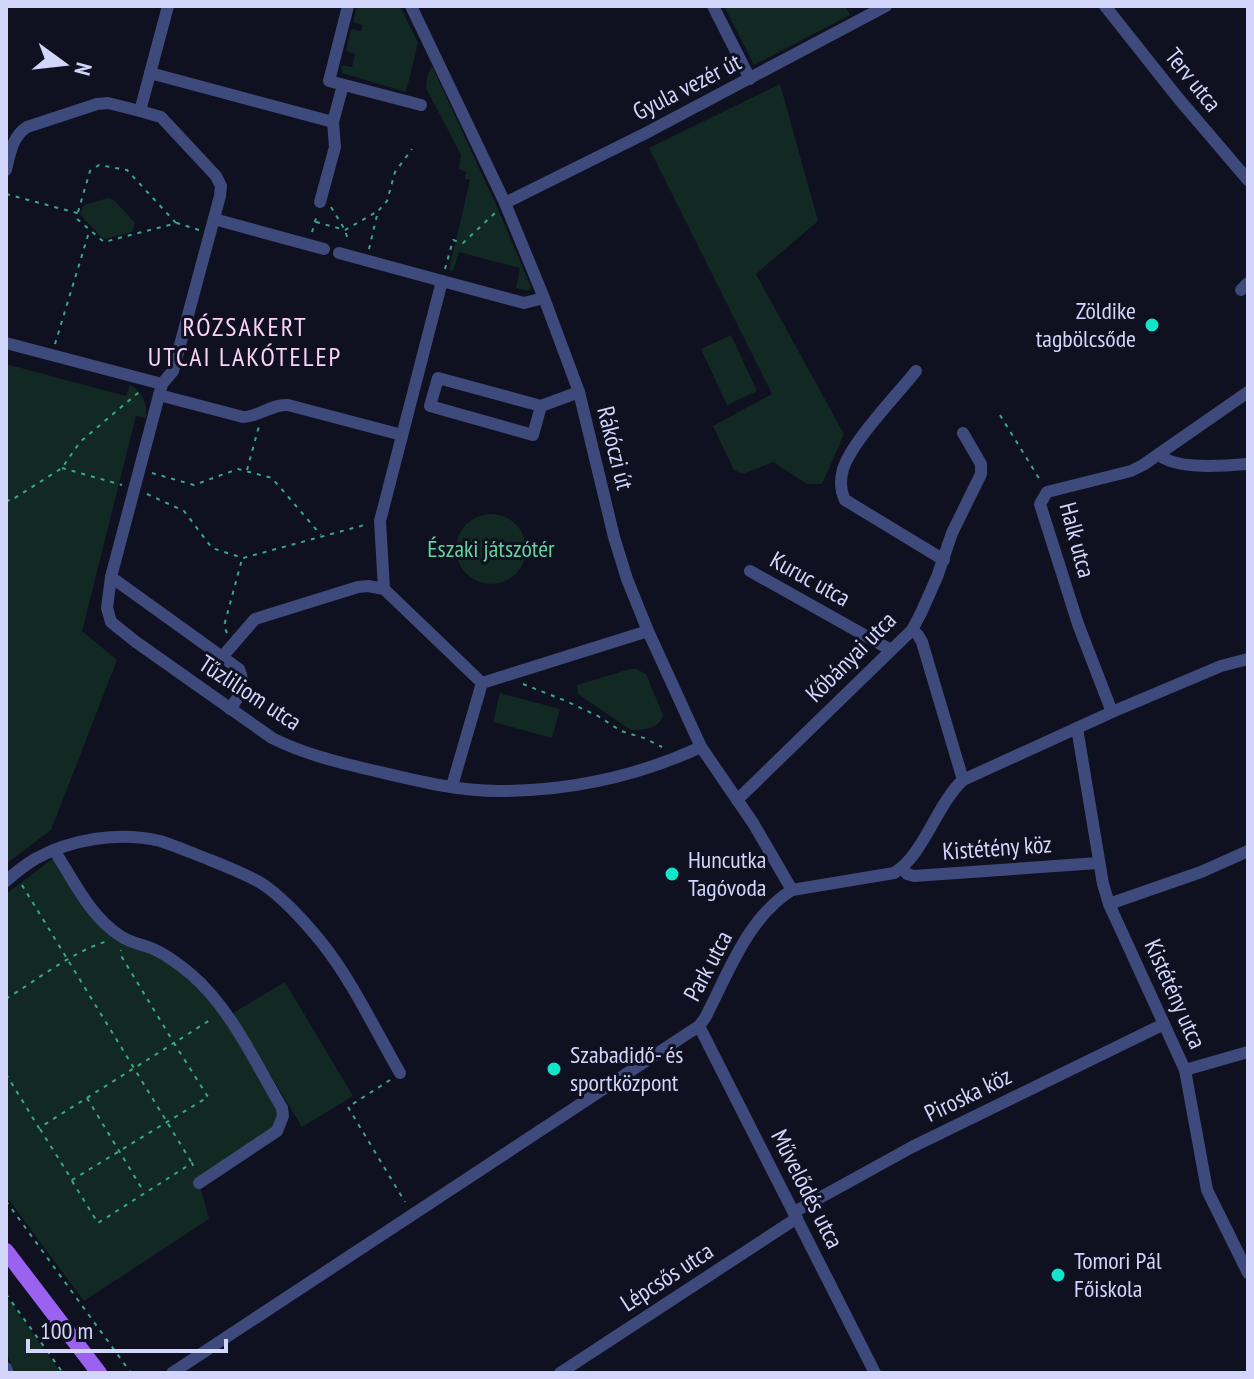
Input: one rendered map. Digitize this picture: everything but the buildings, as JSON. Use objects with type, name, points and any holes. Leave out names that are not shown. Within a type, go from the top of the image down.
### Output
[{"type":"main road","points":[[6,1251],[99,1373]]},
{"type":"street","points":[[140,111],[168,6]]},
{"type":"street","points":[[348,6],[329,81],[421,105]]},
{"type":"street","name":"Rákóczi út","points":[[411,6],[505,203],[544,298],[579,392],[614,537],[648,631],[701,747],[753,823],[792,890]]},
{"type":"street","points":[[713,6],[750,79]]},
{"type":"street","name":"Gyula vezér út","points":[[505,203],[886,6]]},
{"type":"street","name":"Terv utca","points":[[1105,6],[1248,180]]},
{"type":"street","points":[[150,73],[333,122]]},
{"type":"street","points":[[320,202],[335,147],[333,122],[343,85]]},
{"type":"street","name":"Tűzliliom utca","points":[[6,170],[13,142],[18,133],[27,127],[108,103],[161,117],[216,176],[221,186],[173,371],[157,387],[111,577],[107,608],[111,622],[272,738],[303,752],[419,782],[498,791],[571,785],[621,776],[681,757],[701,747]]},
{"type":"street","points":[[214,219],[324,249]]},
{"type":"street","points":[[339,253],[524,303],[544,298]]},
{"type":"street","points":[[384,589],[380,521],[442,281]]},
{"type":"street","points":[[6,343],[157,387],[243,417],[252,417],[278,405],[288,405],[402,435]]},
{"type":"street","points":[[916,371],[850,454],[842,471],[841,493],[845,500],[944,560]]},
{"type":"street","points":[[430,406],[438,378],[541,406],[579,392]]},
{"type":"street","name":"Halk utca","points":[[1112,712],[1078,624],[1040,504],[1047,492],[1131,471],[1159,455],[1248,392]]},
{"type":"street","points":[[411,401],[533,435],[541,406]]},
{"type":"street","name":"Kőbányai utca","points":[[737,800],[912,630],[944,560],[952,533],[981,474],[981,464],[963,433]]},
{"type":"street","points":[[1159,455],[1165,461],[1175,463],[1248,464]]},
{"type":"street","name":"Kuruc utca","points":[[750,571],[891,650]]},
{"type":"street","points":[[111,577],[226,651],[243,677],[239,697],[230,709]]},
{"type":"street","points":[[226,651],[255,619],[368,586],[384,589],[482,683]]},
{"type":"street","points":[[912,630],[922,642],[963,780]]},
{"type":"street","points":[[482,683],[648,631]]},
{"type":"street","points":[[792,890],[894,873],[910,859],[954,788],[963,780],[1112,712],[1221,666],[1248,659]]},
{"type":"street","points":[[452,786],[482,683]]},
{"type":"street","name":"Kistétény utca","points":[[1077,728],[1098,863],[1109,904],[1185,1070],[1207,1190],[1248,1273]]},
{"type":"street","points":[[10,877],[54,850],[81,841],[109,838],[136,837],[159,841],[224,865],[263,885],[322,943],[400,1073]]},
{"type":"street","points":[[54,850],[92,910],[106,925],[122,938],[152,948],[172,960],[201,984],[224,1011],[282,1108],[283,1116],[277,1131],[199,1183]]},
{"type":"street","points":[[1109,904],[1201,872],[1248,851]]},
{"type":"street","name":"Kistétény köz","points":[[902,868],[914,876],[1098,863]]},
{"type":"street","name":"Park utca","points":[[172,1373],[699,1026],[741,947],[779,898],[792,890]]},
{"type":"street","name":"Piroska köz","points":[[796,1215],[912,1147],[1164,1024]]},
{"type":"street","name":"Művelődés utca","points":[[699,1026],[875,1373]]},
{"type":"street","points":[[1185,1070],[1248,1052]]},
{"type":"street","name":"Lépcsős utca","points":[[560,1373],[796,1215]]},
{"type":"path","points":[[315,222],[345,230],[378,211],[387,201],[395,172],[412,149]]},
{"type":"path","points":[[177,223],[109,242],[99,240],[76,218],[90,171],[99,165],[127,170],[177,223],[210,233]]},
{"type":"path","points":[[6,194],[77,213]]},
{"type":"path","points":[[309,245],[320,202],[330,205],[360,259]]},
{"type":"path","points":[[442,281],[453,240],[463,243],[505,203]]},
{"type":"path","points":[[360,259],[378,211]]},
{"type":"path","points":[[52,355],[89,230]]},
{"type":"path","points":[[6,499],[10,501],[62,468],[80,442],[157,387]]},
{"type":"path","points":[[246,471],[263,411]]},
{"type":"path","points":[[1000,415],[1047,492]]},
{"type":"path","points":[[62,468],[134,488],[184,511],[212,548],[243,558],[380,521]]},
{"type":"path","points":[[139,470],[194,485],[238,469],[272,478],[321,535]]},
{"type":"path","points":[[226,651],[224,626],[243,558]]},
{"type":"path","points":[[518,672],[523,683],[681,757]]},
{"type":"path","points":[[10,877],[68,960],[192,1163],[199,1183]]},
{"type":"path","points":[[6,999],[96,945],[122,938],[120,954],[208,1097],[72,1180]]},
{"type":"path","points":[[39,1128],[224,1011]]},
{"type":"path","points":[[400,1073],[348,1107],[408,1206]]},
{"type":"path","points":[[6,1074],[98,1223],[192,1163]]},
{"type":"path","points":[[86,1097],[145,1193]]},
{"type":"path","points":[[6,1201],[131,1373]]},
{"type":"path","points":[[6,1294],[63,1373]]},
{"type":"green space","points":[[357,6],[400,6],[418,43],[406,92],[342,73],[341,65],[352,67],[355,54],[346,51],[351,29],[361,31],[363,25],[353,22]]},
{"type":"green space","points":[[724,6],[845,6],[850,15],[754,65]]},
{"type":"green space","points":[[432,66],[497,207],[531,287],[529,291],[516,288],[520,268],[459,252],[453,271],[449,270],[470,180],[465,179],[466,172],[459,169],[461,155],[426,88]]},
{"type":"green space","points":[[780,84],[818,221],[756,274],[844,434],[822,484],[807,484],[773,462],[743,474],[734,470],[713,426],[772,394],[649,148]]},
{"type":"green space","points":[[108,198],[114,200],[135,223],[132,232],[105,239],[80,214],[84,205]]},
{"type":"green space","points":[[731,335],[757,391],[727,405],[701,349]]},
{"type":"green space","points":[[6,364],[126,396],[130,385],[145,403],[146,418],[136,416],[82,631],[117,660],[51,830],[6,864]]},
{"type":"green space","name":"Északi játszótér","points":[[498,514],[520,529],[526,549],[524,563],[516,574],[505,582],[484,584],[466,574],[458,563],[456,542],[466,524],[477,516]]},
{"type":"green space","points":[[630,669],[646,674],[663,715],[650,728],[631,730],[578,694],[577,685]]},
{"type":"green space","points":[[500,693],[560,709],[552,738],[493,722]]},
{"type":"green space","points":[[59,858],[106,925],[152,948],[211,993],[282,1108],[281,1124],[199,1183],[209,1219],[84,1301],[6,1196],[6,894],[51,860]]},
{"type":"green space","points":[[285,982],[353,1096],[302,1127],[233,1013]]},
{"type":"green space","points":[[6,1296],[61,1373],[14,1373],[6,1350]]},
{"type":"place","name":"Zöldike tagbölcsőde","points":[[1152,325]]},
{"type":"place","name":"Huncutka Tagóvoda","points":[[672,874]]},
{"type":"place","name":"Szabadidő- és sportközpont","points":[[554,1069]]},
{"type":"place","name":"Tomori Pál Főiskola","points":[[1058,1275]]},
{"type":"district","name":"RÓZSAKERT UTCAI LAKÓTELEP","points":[[245,342]]}]
